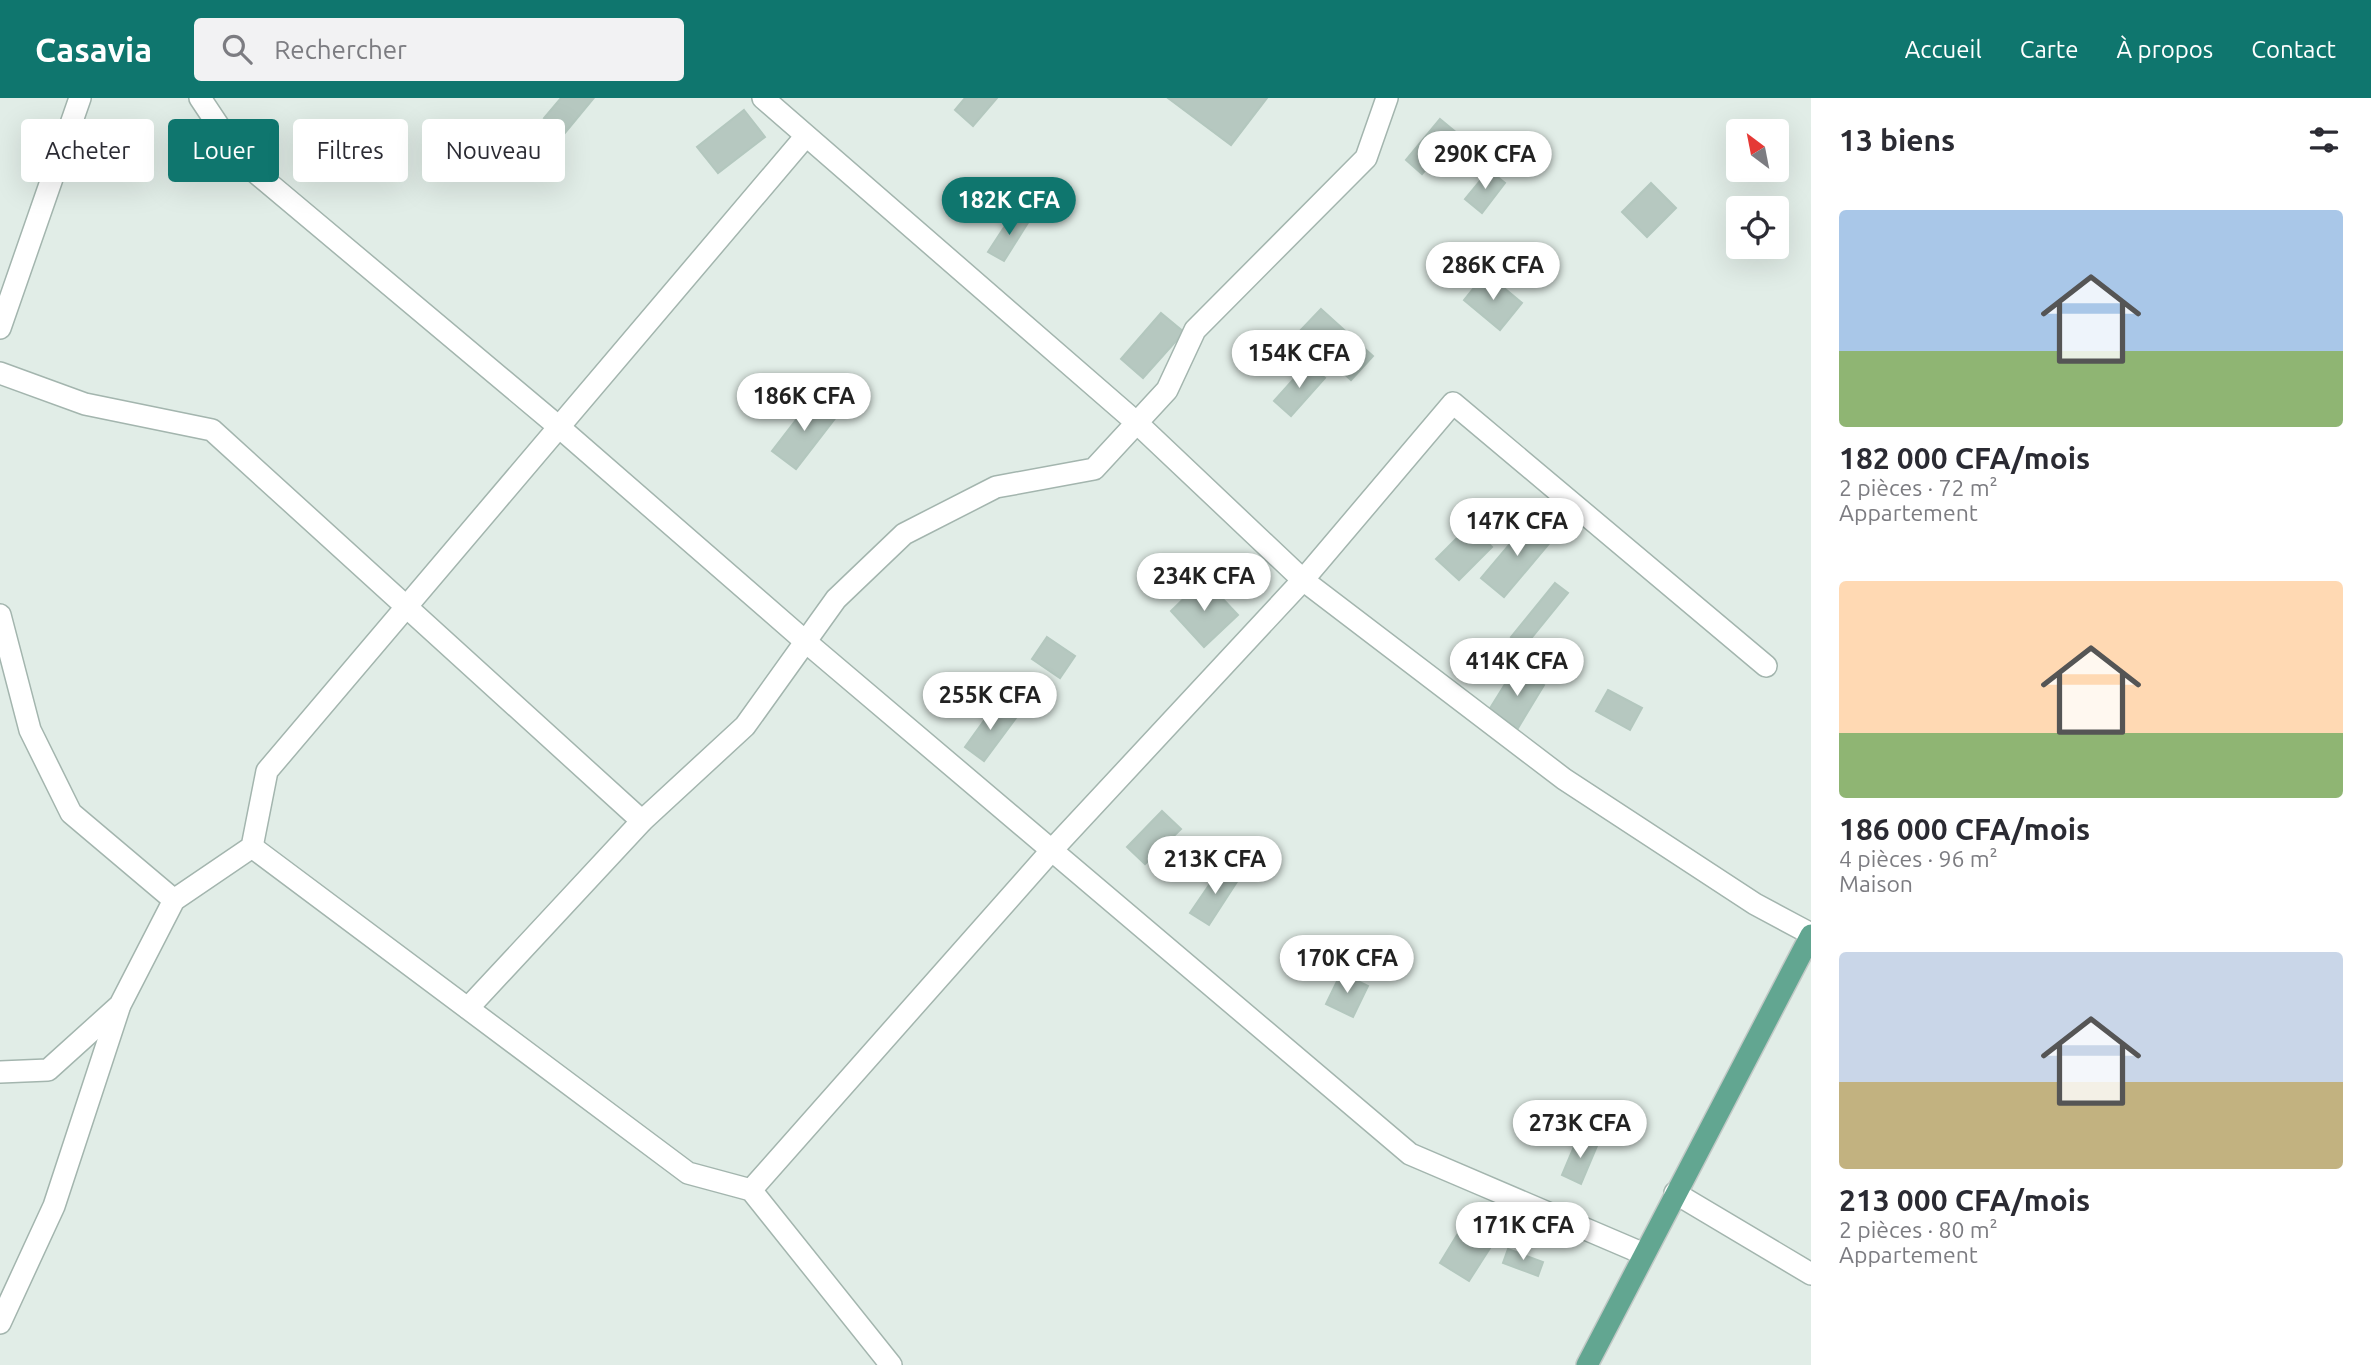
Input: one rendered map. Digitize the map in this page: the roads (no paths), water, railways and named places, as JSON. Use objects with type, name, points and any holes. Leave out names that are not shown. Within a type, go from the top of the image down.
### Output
[{"type":"main road","points":[[1587,1365],[1811,934]]},
{"type":"street","points":[[0,328],[80,98]]},
{"type":"street","points":[[200,98],[242,161],[559,427],[806,642],[1410,1154],[1644,1254]]},
{"type":"street","points":[[763,98],[1136,423],[1303,580],[1563,779],[1755,904],[1811,934]]},
{"type":"street","points":[[468,1008],[642,821],[746,726],[836,599],[904,534],[996,487],[1094,469],[1167,390],[1195,330],[1366,158],[1387,98]]},
{"type":"street","points":[[0,1323],[54,1206],[120,1005],[174,900],[252,847],[267,771],[805,137]]},
{"type":"street","points":[[0,373],[85,404],[212,430],[642,821]]},
{"type":"street","points":[[751,1190],[1051,851],[1303,580],[1453,403],[1766,666]]},
{"type":"street","points":[[0,615],[30,730],[71,813],[174,900]]},
{"type":"street","points":[[252,847],[688,1173],[751,1190],[888,1364]]},
{"type":"street","points":[[0,1072],[48,1070],[120,1005]]},
{"type":"street","points":[[1675,1193],[1811,1274]]}]
